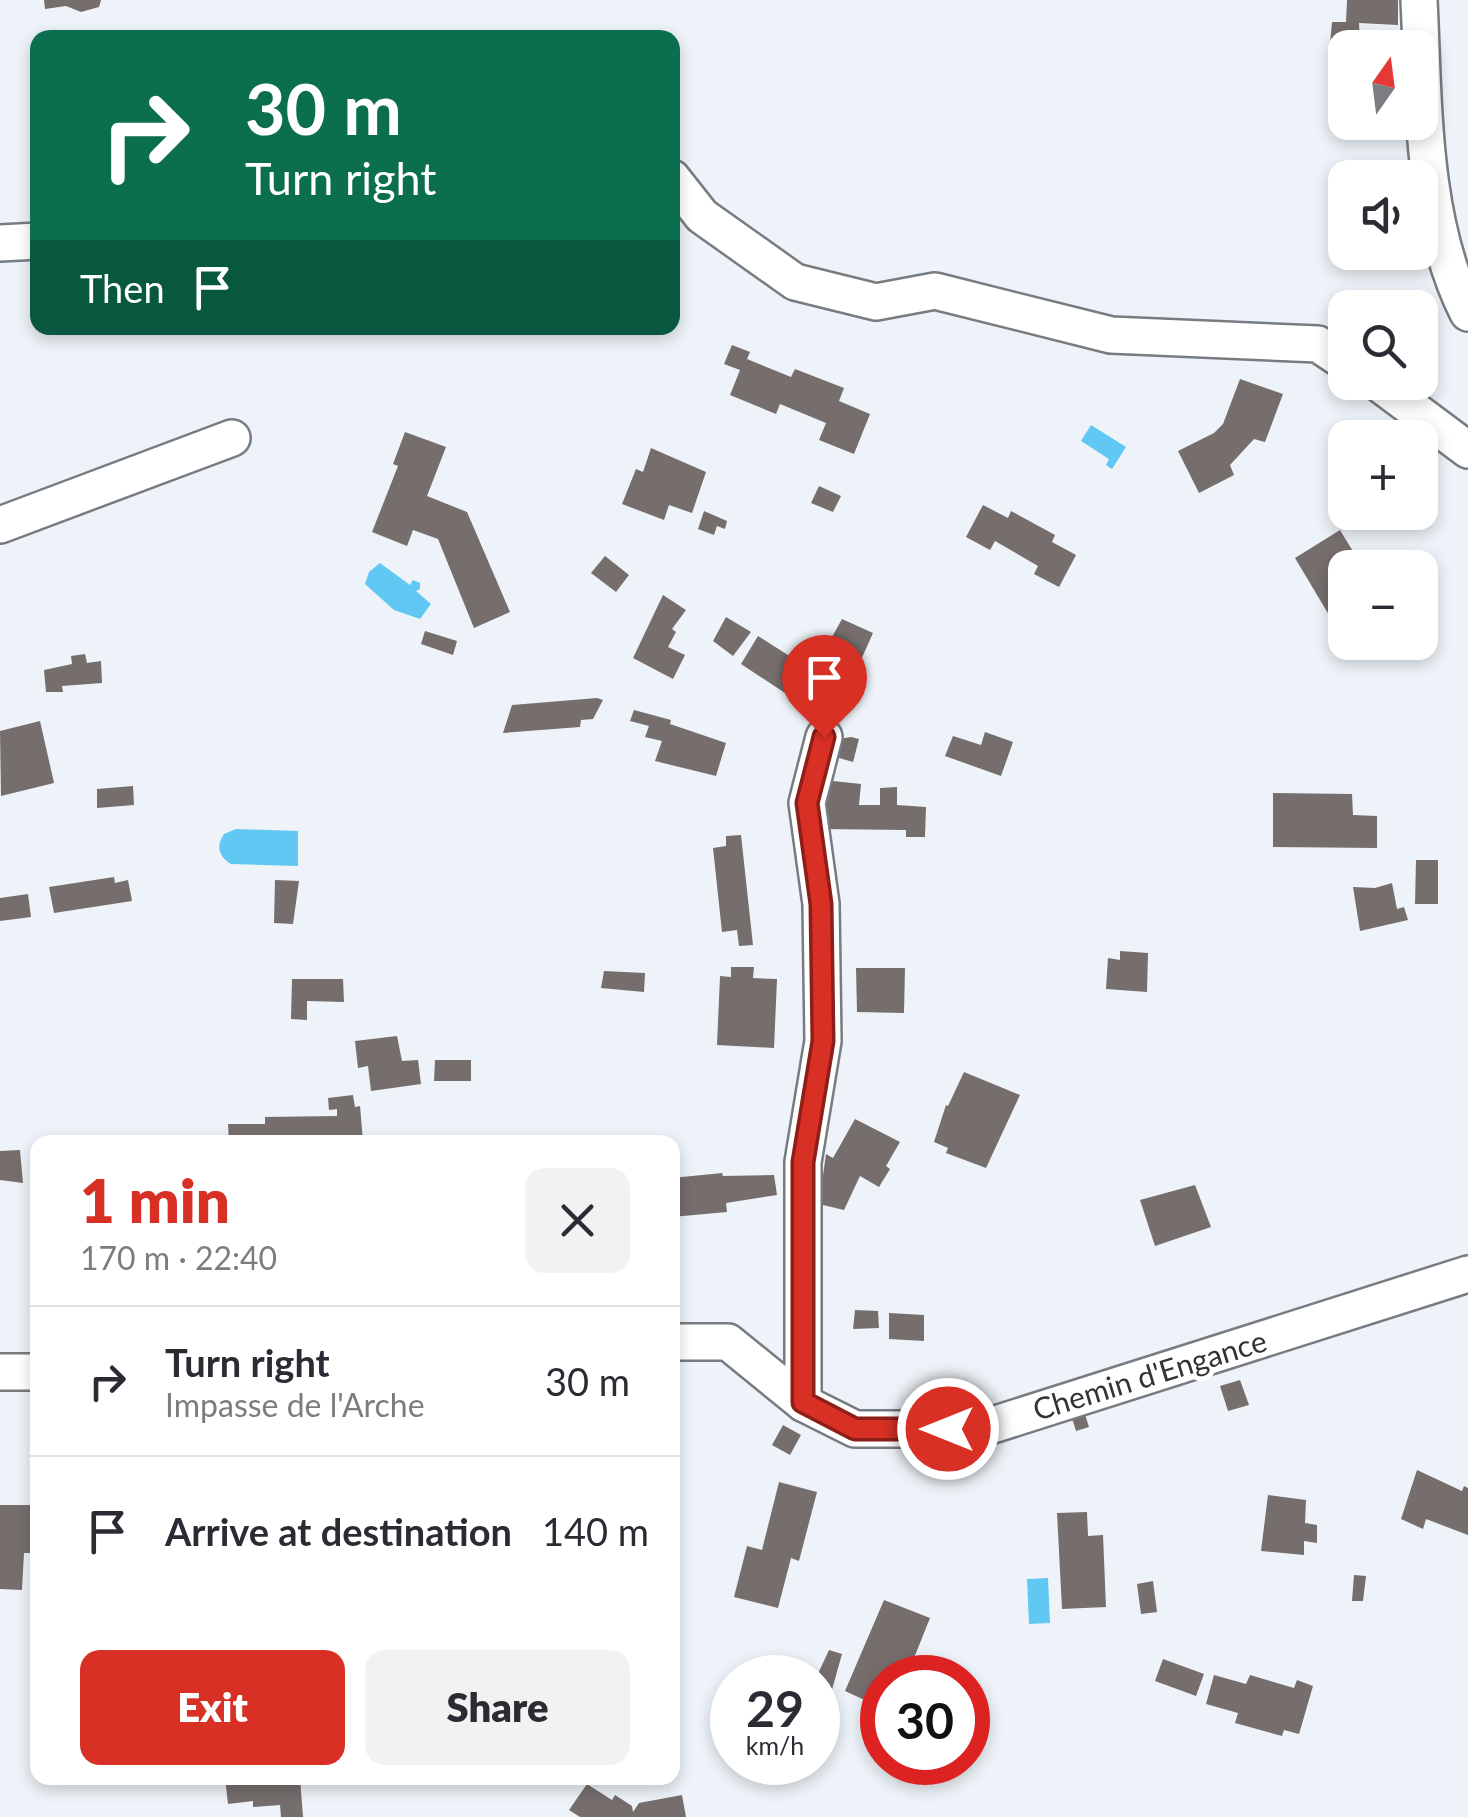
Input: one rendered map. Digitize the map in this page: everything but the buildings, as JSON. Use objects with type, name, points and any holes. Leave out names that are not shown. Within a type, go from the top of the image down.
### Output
[{"type":"street","points":[[1420,0],[1426,151],[1442,238],[1468,313]]},
{"type":"street","points":[[680,188],[702,216],[794,282],[876,302],[935,291],[1111,335],[1318,344],[1328,351]]},
{"type":"street","points":[[0,243],[30,241]]},
{"type":"street","points":[[1401,400],[1468,450]]},
{"type":"street","points":[[0,525],[232,438]]},
{"type":"street","points":[[803,1402],[803,1162],[823,1041],[821,904],[807,803],[824,737]]},
{"type":"street","name":"Chemin d'Engance","points":[[680,1342],[728,1342],[803,1402],[855,1429],[980,1428],[1468,1274]]},
{"type":"street","points":[[0,1372],[30,1372]]},
{"type":"water","points":[[1091,425],[1126,447],[1112,469],[1106,465],[1109,459],[1081,441]]},
{"type":"water","points":[[380,563],[410,585],[413,580],[420,583],[416,591],[431,604],[420,619],[394,610],[365,584],[369,572]]},
{"type":"water","points":[[236,829],[298,831],[298,866],[231,864],[223,858],[219,847],[224,834]]},
{"type":"water","points":[[1048,1578],[1050,1623],[1029,1624],[1027,1579]]},
{"type":"route","points":[[824,737],[807,803],[821,904],[823,1041],[803,1162],[803,1402],[855,1429],[948,1429]]}]
